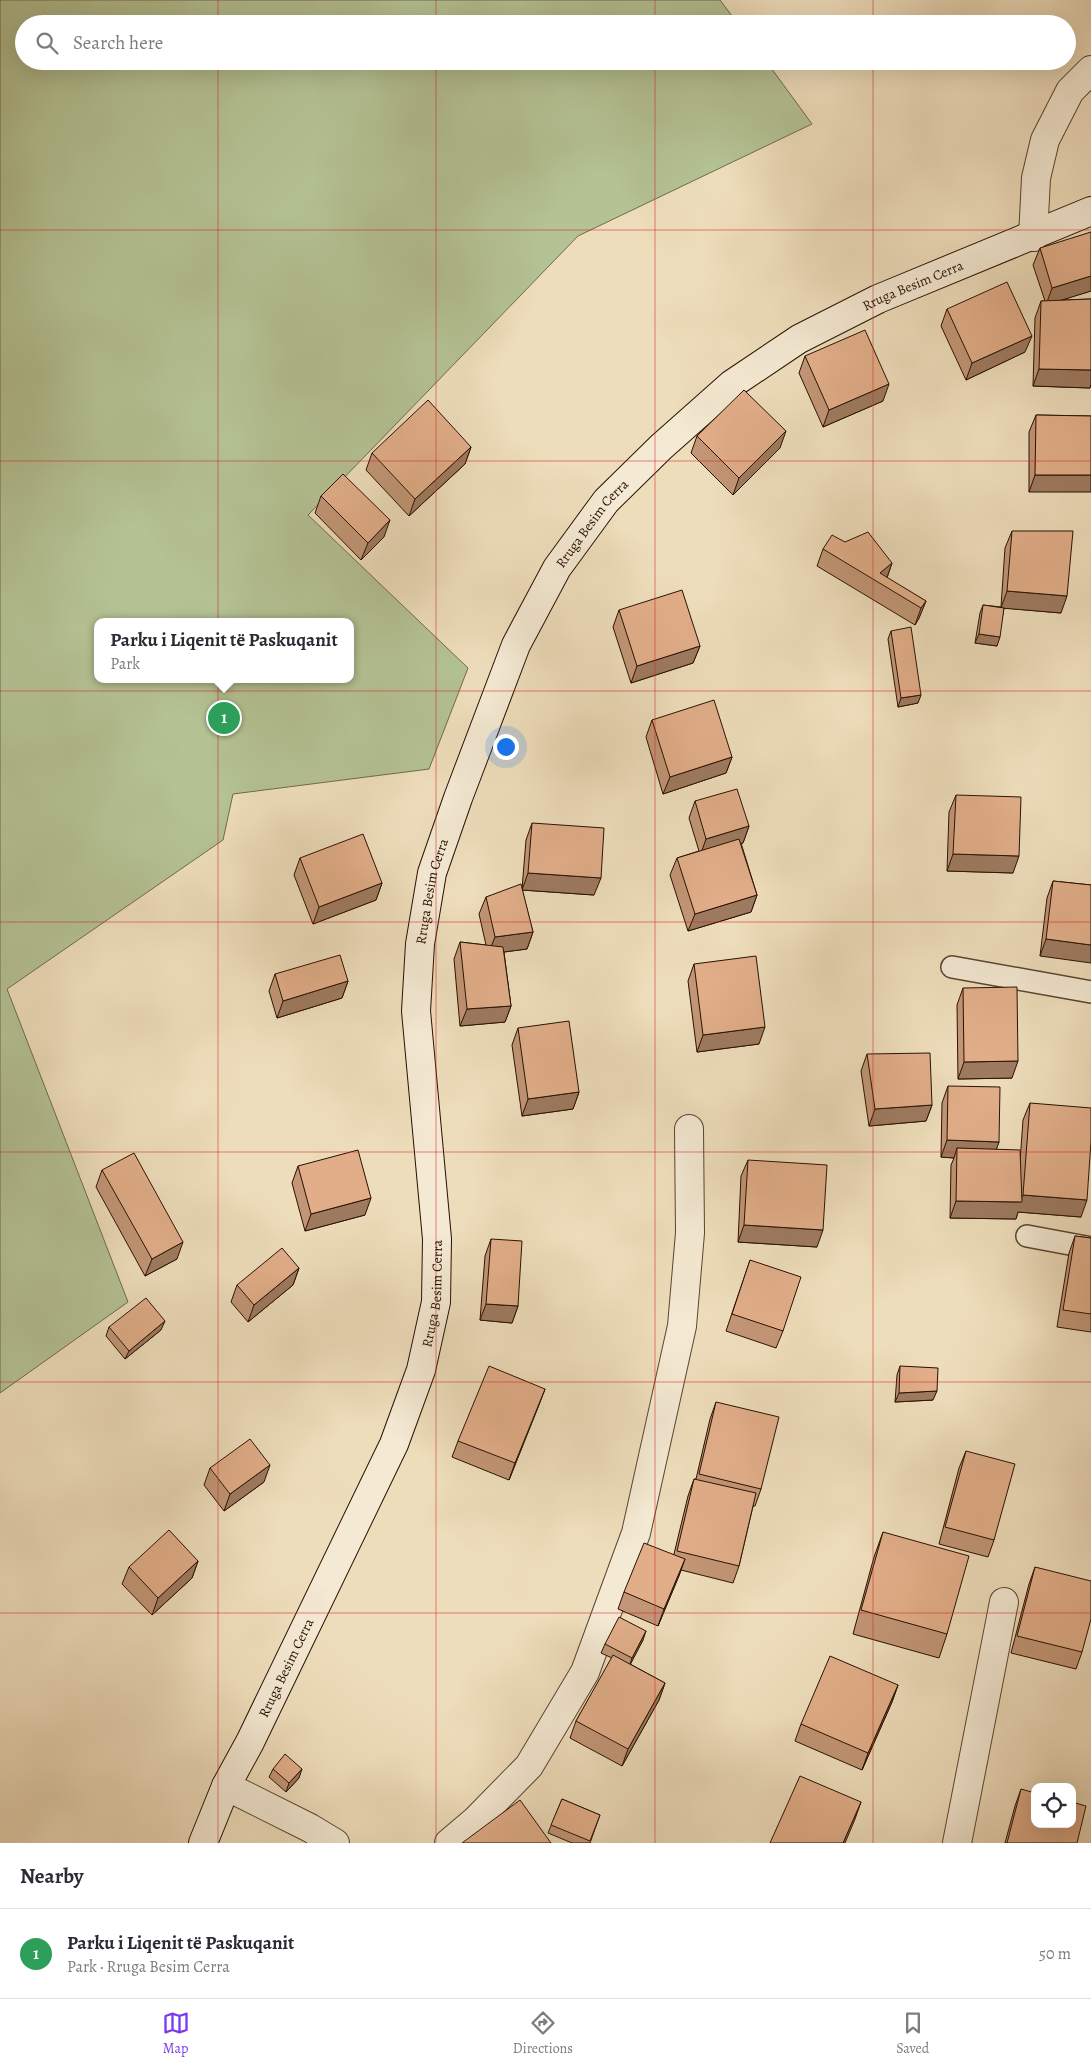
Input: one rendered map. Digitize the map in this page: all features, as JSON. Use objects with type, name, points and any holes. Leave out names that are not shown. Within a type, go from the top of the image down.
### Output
[{"type":"street","points":[[1033,237],[1036,178],[1045,140],[1070,91],[1091,70]]},
{"type":"street","name":"Rruga Besim Cerra","points":[[203,1843],[226,1786],[250,1742],[394,1444],[421,1370],[436,1302],[436,1238],[416,1011],[420,944],[432,873],[458,798],[516,645],[557,568],[606,501],[661,447],[732,384],[799,339],[878,299],[1091,212]]},
{"type":"street","points":[[449,1843],[475,1821],[529,1766],[585,1672],[636,1533],[682,1326],[690,1233],[689,1129]]},
{"type":"street","points":[[957,1843],[1004,1602]]},
{"type":"street","points":[[226,1786],[310,1828],[335,1843]]},
{"type":"lane","points":[[952,967],[1091,992]]},
{"type":"lane","points":[[1026,1236],[1091,1248]]},
{"type":"green space","points":[[0,0],[720,0],[731,15],[15,15],[15,70],[773,70],[812,124],[578,236],[308,515],[468,668],[429,769],[233,794],[223,840],[7,989],[128,1302],[0,1393]]},
{"type":"building","points":[[1091,232],[1091,276],[1052,288],[1040,248]]},
{"type":"building","points":[[1007,282],[1032,336],[972,363],[947,309]]},
{"type":"building","points":[[1091,299],[1091,370],[1039,369],[1041,301]]},
{"type":"building","points":[[865,330],[889,384],[829,410],[805,356]]},
{"type":"building","points":[[744,390],[786,431],[739,478],[697,436]]},
{"type":"building","points":[[428,400],[471,447],[415,499],[372,453]]},
{"type":"building","points":[[1036,415],[1091,416],[1091,475],[1035,475]]},
{"type":"building","points":[[343,474],[390,520],[368,543],[321,496]]},
{"type":"building","points":[[1012,531],[1073,531],[1067,596],[1007,591]]},
{"type":"building","points":[[868,532],[892,563],[880,573],[926,601],[921,608],[823,549],[832,535],[845,542]]},
{"type":"building","points":[[682,590],[700,646],[637,666],[619,610]]},
{"type":"building","points":[[983,605],[1004,608],[1000,637],[979,634]]},
{"type":"building","points":[[911,627],[921,695],[901,698],[891,631]]},
{"type":"building","points":[[714,700],[732,757],[670,777],[652,720]]},
{"type":"building","points":[[737,789],[749,826],[706,839],[695,801]]},
{"type":"building","points":[[956,795],[1021,797],[1019,856],[953,854]]},
{"type":"building","points":[[532,823],[604,828],[601,878],[528,873]]},
{"type":"building","points":[[363,834],[382,883],[319,907],[300,858]]},
{"type":"building","points":[[739,839],[757,895],[695,914],[677,858]]},
{"type":"building","points":[[1053,881],[1091,885],[1091,945],[1046,939]]},
{"type":"building","points":[[521,884],[533,932],[495,937],[486,897]]},
{"type":"building","points":[[460,942],[503,947],[511,1006],[467,1009]]},
{"type":"building","points":[[340,955],[348,981],[283,1001],[275,974]]},
{"type":"building","points":[[756,956],[765,1027],[703,1035],[694,964]]},
{"type":"building","points":[[1017,987],[1018,1061],[964,1062],[963,988]]},
{"type":"building","points":[[569,1021],[579,1092],[528,1099],[518,1028]]},
{"type":"building","points":[[930,1053],[932,1105],[875,1109],[867,1054]]},
{"type":"building","points":[[948,1086],[1000,1087],[999,1142],[947,1140]]},
{"type":"building","points":[[1030,1103],[1091,1108],[1087,1200],[1023,1195]]},
{"type":"building","points":[[957,1148],[1020,1150],[1022,1202],[956,1201]]},
{"type":"building","points":[[358,1150],[371,1198],[311,1214],[298,1166]]},
{"type":"building","points":[[134,1153],[183,1242],[152,1259],[102,1170]]},
{"type":"building","points":[[748,1160],[827,1165],[823,1230],[744,1225]]},
{"type":"building","points":[[1075,1236],[1091,1238],[1091,1314],[1063,1310]]},
{"type":"building","points":[[491,1239],[522,1241],[518,1306],[486,1304]]},
{"type":"building","points":[[282,1248],[299,1268],[254,1305],[237,1285]]},
{"type":"building","points":[[750,1260],[801,1277],[783,1331],[732,1314]]},
{"type":"building","points":[[146,1298],[165,1321],[129,1351],[109,1327]]},
{"type":"building","points":[[489,1366],[545,1389],[515,1463],[458,1441]]},
{"type":"building","points":[[900,1366],[938,1368],[937,1391],[899,1393]]},
{"type":"building","points":[[716,1402],[779,1417],[761,1489],[699,1474]]},
{"type":"building","points":[[250,1439],[270,1465],[230,1494],[210,1468]]},
{"type":"building","points":[[966,1451],[1015,1464],[994,1540],[945,1527]]},
{"type":"building","points":[[694,1479],[756,1493],[739,1566],[677,1551]]},
{"type":"building","points":[[169,1530],[198,1561],[158,1598],[129,1567]]},
{"type":"building","points":[[883,1532],[969,1556],[947,1634],[861,1610]]},
{"type":"building","points":[[644,1543],[685,1559],[664,1609],[624,1592]]},
{"type":"building","points":[[1035,1567],[1091,1581],[1091,1619],[1082,1652],[1017,1636]]},
{"type":"building","points":[[619,1617],[646,1631],[632,1658],[605,1644]]},
{"type":"building","points":[[613,1655],[665,1683],[628,1749],[576,1721]]},
{"type":"building","points":[[830,1656],[898,1685],[868,1753],[801,1724]]},
{"type":"building","points":[[285,1754],[302,1769],[289,1783],[273,1769]]},
{"type":"building","points":[[800,1776],[861,1802],[843,1843],[770,1843]]},
{"type":"building","points":[[1021,1789],[1031,1792],[1031,1828],[1076,1828],[1076,1803],[1086,1806],[1077,1843],[1007,1843]]},
{"type":"building","points":[[562,1799],[600,1815],[590,1841],[551,1825]]},
{"type":"building","points":[[520,1800],[551,1843],[462,1843]]},
{"type":"place","name":"Parku i Liqenit të Paskuqanit","points":[[224,718]]}]
